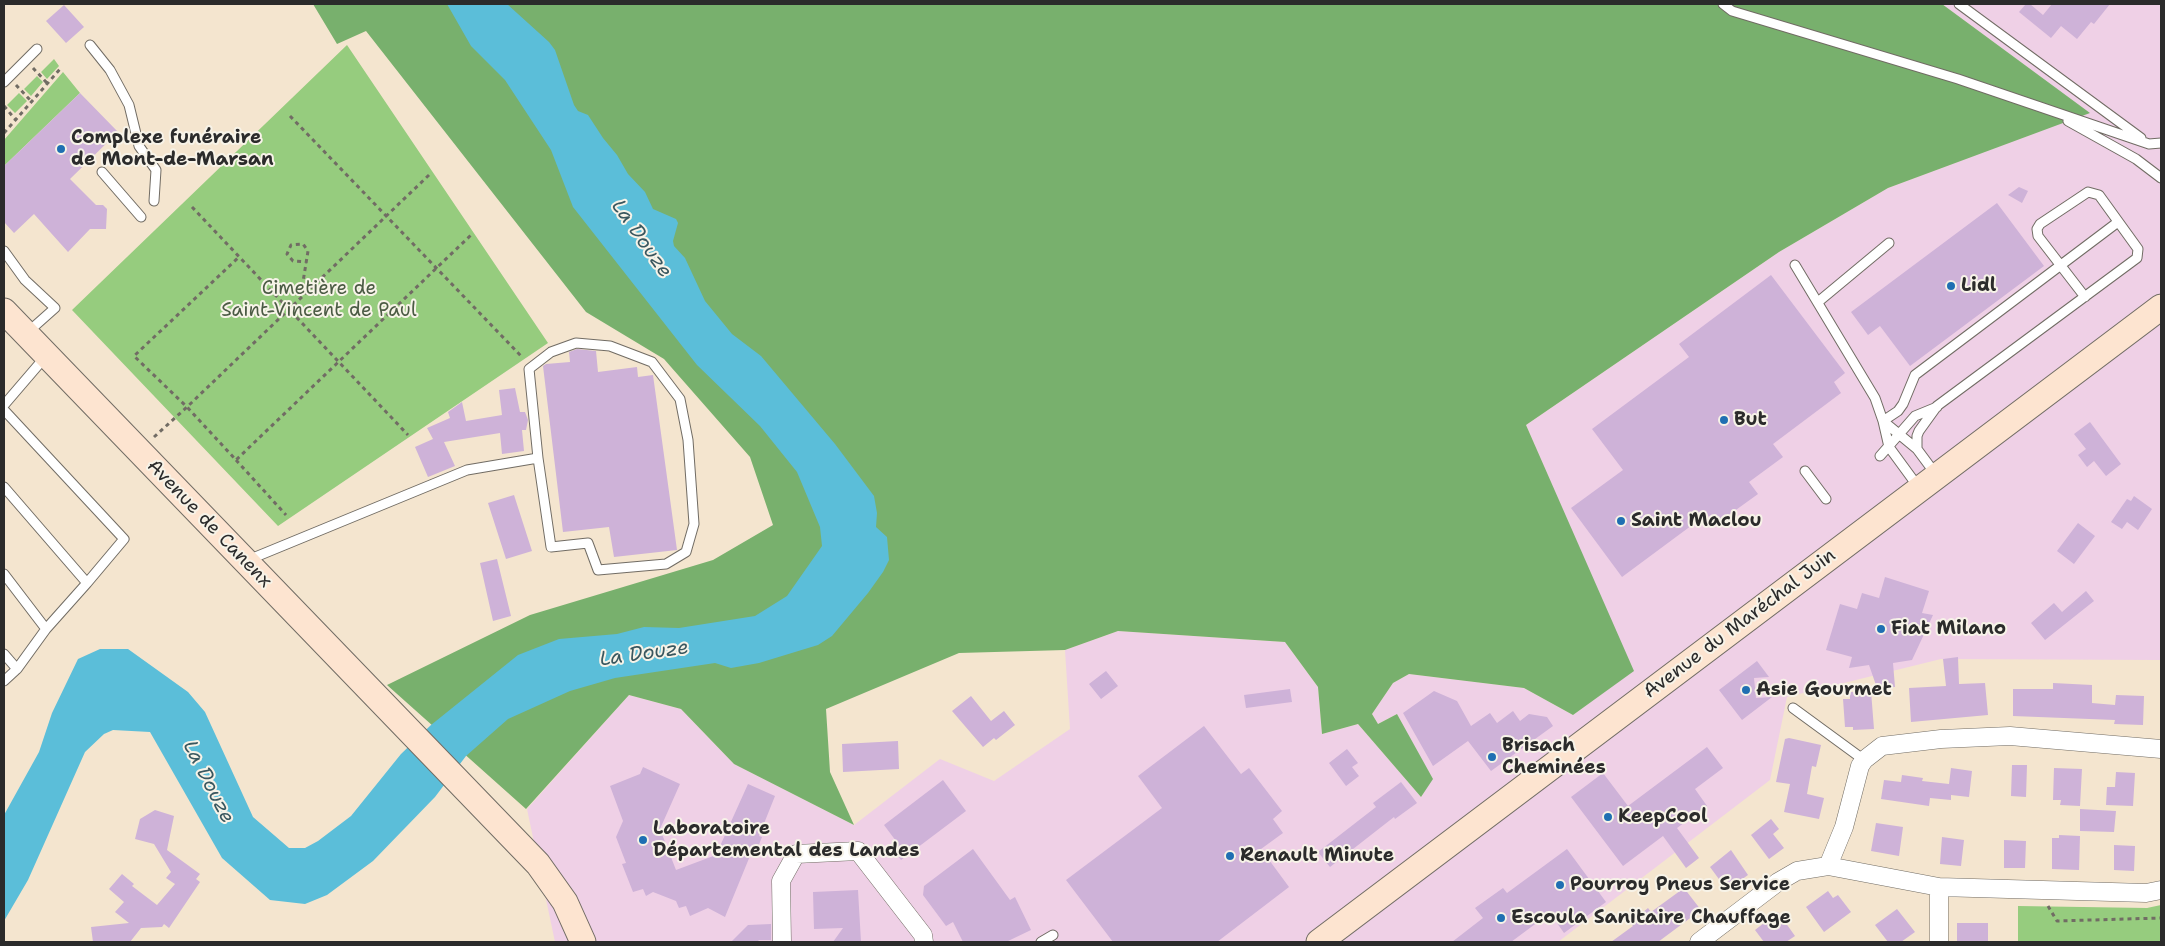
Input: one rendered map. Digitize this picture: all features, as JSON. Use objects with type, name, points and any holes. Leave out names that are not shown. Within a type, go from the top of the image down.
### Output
[{"type":"main road","name":"Avenue du Maréchal Juin","points":[[1319,942],[2161,307]]},
{"type":"main road","name":"Avenue de Canenx","points":[[4,311],[538,864],[565,902],[583,942]]},
{"type":"street","points":[[1828,866],[1844,826],[1855,778],[1864,760],[1877,749],[1889,744],[2010,736],[2161,749]]},
{"type":"street","points":[[782,942],[781,881],[796,854],[858,851],[923,935],[924,942]]},
{"type":"street","points":[[1699,942],[1778,882],[1797,871],[1828,866],[1939,887],[2146,893],[2161,890]]},
{"type":"street","points":[[1939,887],[1939,942]]},
{"type":"lane","points":[[1723,4],[1732,11],[1958,79],[2149,144],[2161,143]]},
{"type":"lane","points":[[1959,4],[2149,144]]},
{"type":"lane","points":[[90,45],[110,70],[129,105],[139,146],[156,170],[154,201]]},
{"type":"lane","points":[[6,79],[37,49]]},
{"type":"lane","points":[[2050,110],[2136,159],[2161,178]]},
{"type":"lane","points":[[102,172],[141,217]]},
{"type":"lane","points":[[1880,456],[1915,416],[1937,406],[2085,298],[2137,258],[2138,249],[2098,195],[2088,192],[2040,224],[2037,229],[2038,236],[2085,298]]},
{"type":"lane","points":[[1883,421],[1898,411],[1903,404],[1915,375],[2118,222]]},
{"type":"lane","points":[[1818,302],[1889,243]]},
{"type":"lane","points":[[4,251],[25,280],[55,308],[26,334]]},
{"type":"lane","points":[[1796,265],[1875,398],[1889,447],[1929,483]]},
{"type":"lane","points":[[576,343],[610,346],[652,362],[680,399],[688,440],[694,524],[686,552],[666,564],[598,570],[588,543],[550,547],[538,458],[529,369],[551,352],[576,343]]},
{"type":"lane","points":[[4,405],[46,356]]},
{"type":"lane","points":[[1929,483],[1917,449],[1916,436],[1937,406]]},
{"type":"lane","points":[[4,410],[124,539],[46,629],[17,669],[4,681]]},
{"type":"lane","points":[[1883,421],[1917,449]]},
{"type":"lane","points":[[246,561],[467,470],[538,458]]},
{"type":"lane","points":[[1805,471],[1826,499]]},
{"type":"lane","points":[[4,487],[87,583]]},
{"type":"lane","points":[[4,574],[46,629]]},
{"type":"lane","points":[[4,654],[17,669]]},
{"type":"lane","points":[[1793,708],[1864,760]]},
{"type":"lane","points":[[1041,942],[1052,935]]},
{"type":"path","points":[[26,60],[47,83]]},
{"type":"path","points":[[4,133],[61,68]]},
{"type":"path","points":[[6,79],[31,101]]},
{"type":"path","points":[[4,106],[15,119]]},
{"type":"path","points":[[290,116],[522,357]]},
{"type":"path","points":[[139,452],[430,175]]},
{"type":"path","points":[[192,207],[408,435]]},
{"type":"path","points":[[236,460],[471,235]]},
{"type":"path","points":[[305,294],[302,288],[307,262],[308,251],[303,244],[291,245],[287,254],[293,261],[307,262]]},
{"type":"path","points":[[240,256],[134,356],[187,407],[286,515]]},
{"type":"path","points":[[2038,890],[2057,920],[2161,918]]},
{"type":"shaded area","points":[[1942,4],[2161,4],[2161,660],[1941,659],[1787,697],[1770,780],[1558,942],[555,942],[527,809],[629,695],[681,709],[734,764],[854,825],[940,759],[994,781],[1070,729],[1065,650],[1118,631],[1285,642],[1318,687],[1322,734],[1358,724],[1421,797],[1432,779],[1397,714],[1378,724],[1372,714],[1393,683],[1409,674],[1524,688],[1573,715],[1633,671],[1526,425],[1779,252],[1888,188],[2089,113]]},
{"type":"green space","points":[[313,4],[1942,4],[2090,113],[1888,188],[1779,252],[1526,425],[1634,671],[1573,715],[1524,688],[1409,674],[1393,683],[1372,714],[1378,724],[1397,714],[1433,779],[1421,797],[1358,724],[1322,734],[1318,687],[1285,642],[1118,631],[1065,650],[959,653],[826,709],[830,772],[854,825],[734,764],[681,709],[629,695],[526,809],[387,685],[530,615],[713,560],[773,525],[750,457],[664,359],[586,312],[366,31],[337,44]]},
{"type":"green space","name":"Cimetière de Saint-Vincent de Paul","points":[[347,45],[548,343],[278,526],[72,310]]},
{"type":"green space","points":[[54,59],[59,66],[47,79],[41,72]]},
{"type":"green space","points":[[63,72],[80,93],[4,166],[4,140]]},
{"type":"green space","points":[[37,76],[43,82],[31,96],[24,89]]},
{"type":"green space","points":[[19,93],[27,101],[15,113],[7,105]]},
{"type":"green space","points":[[2161,905],[2161,942],[2018,942],[2018,906],[2147,908]]},
{"type":"water","name":"La Douze","points":[[447,4],[507,4],[549,42],[555,50],[574,105],[578,111],[588,115],[617,155],[628,174],[645,192],[653,209],[676,219],[678,223],[673,241],[674,246],[685,258],[705,301],[732,334],[761,356],[835,444],[874,496],[877,513],[876,527],[887,537],[889,560],[868,593],[832,636],[818,645],[759,663],[731,668],[715,663],[615,678],[570,691],[508,719],[466,756],[435,797],[373,861],[327,895],[305,904],[270,900],[222,858],[150,732],[113,730],[104,734],[85,752],[28,880],[4,921],[4,815],[39,752],[52,713],[78,659],[100,649],[128,649],[188,692],[205,712],[253,817],[289,848],[305,848],[318,841],[351,816],[401,754],[431,725],[518,655],[559,639],[617,634],[644,627],[679,628],[755,616],[787,596],[822,546],[820,527],[797,472],[760,426],[697,365],[573,207],[551,150],[505,80],[471,46]]},
{"type":"building","points":[[2026,4],[2030,4],[2043,15],[2052,4],[2110,4],[2094,24],[2091,22],[2077,39],[2061,26],[2051,38],[2019,12]]},
{"type":"building","points":[[64,5],[84,27],[66,43],[46,21]]},
{"type":"building","name":"Complexe funéraire de Mont-de-Marsan","points":[[80,93],[118,132],[70,179],[96,205],[103,205],[107,209],[106,229],[90,229],[68,252],[34,214],[14,233],[4,222],[4,166]]},
{"type":"building","points":[[2019,187],[2028,191],[2022,203],[2008,195]]},
{"type":"building","points":[[1997,203],[2044,266],[1910,366],[1880,326],[1868,335],[1851,312]]},
{"type":"building","points":[[1771,275],[1845,373],[1834,382],[1841,393],[1773,444],[1783,457],[1749,482],[1758,494],[1715,525],[1707,514],[1622,577],[1571,508],[1623,470],[1592,429],[1689,357],[1679,344]]},
{"type":"building","points":[[577,349],[596,351],[598,372],[637,367],[638,377],[653,375],[677,550],[614,557],[609,527],[563,532],[543,366],[546,364],[570,362],[569,352]]},
{"type":"building","points":[[515,388],[520,412],[525,412],[528,420],[526,430],[522,430],[524,451],[502,454],[500,433],[444,442],[455,466],[428,477],[415,447],[433,439],[427,428],[450,418],[448,412],[462,402],[466,421],[502,415],[499,390]]},
{"type":"building","points":[[2090,422],[2121,464],[2106,476],[2094,461],[2087,467],[2078,455],[2086,449],[2074,434]]},
{"type":"building","points":[[514,495],[532,551],[506,559],[488,503]]},
{"type":"building","points":[[2134,496],[2152,509],[2138,530],[2127,522],[2122,529],[2111,522],[2127,499],[2131,501]]},
{"type":"building","points":[[2078,523],[2095,536],[2074,564],[2057,551]]},
{"type":"building","points":[[497,559],[511,616],[493,621],[480,563]]},
{"type":"building","points":[[1885,577],[1929,591],[1922,613],[1933,615],[1912,660],[1893,663],[1895,687],[1877,688],[1869,665],[1849,668],[1852,657],[1826,650],[1840,604],[1857,609],[1862,593],[1879,598]]},
{"type":"building","points":[[2086,591],[2094,601],[2045,640],[2031,623],[2054,603],[2062,612]]},
{"type":"building","points":[[1958,657],[1959,684],[1985,683],[1988,715],[1911,722],[1909,688],[1946,686],[1943,659]]},
{"type":"building","points":[[1757,661],[1769,677],[1754,678],[1756,698],[1772,697],[1742,720],[1719,690]]},
{"type":"building","points":[[1106,671],[1118,686],[1101,699],[1089,684]]},
{"type":"building","points":[[2053,683],[2092,685],[2092,703],[2115,705],[2116,695],[2144,696],[2143,725],[2114,724],[2115,720],[2013,716],[2013,689],[2053,689]]},
{"type":"building","points":[[1290,689],[1292,702],[1246,708],[1244,695]]},
{"type":"building","points":[[1434,691],[1457,701],[1471,726],[1490,713],[1497,723],[1513,711],[1520,721],[1529,714],[1547,717],[1553,726],[1491,771],[1468,741],[1433,766],[1403,713]]},
{"type":"building","points":[[1871,691],[1874,729],[1853,730],[1853,727],[1845,727],[1843,699],[1850,699],[1850,692]]},
{"type":"building","points":[[971,696],[991,721],[1004,711],[1015,725],[996,740],[994,738],[983,747],[952,711]]},
{"type":"building","points":[[1204,726],[1241,774],[1249,768],[1282,811],[1273,819],[1283,833],[1261,849],[1289,887],[1217,942],[1113,942],[1066,880],[1162,808],[1138,776]]},
{"type":"building","points":[[1789,738],[1821,745],[1816,767],[1812,766],[1807,794],[1824,798],[1819,819],[1784,812],[1790,784],[1776,782],[1785,739]]},
{"type":"building","points":[[898,741],[899,769],[843,772],[842,744]]},
{"type":"building","points":[[1707,747],[1723,768],[1695,789],[1707,806],[1677,828],[1699,858],[1686,868],[1663,836],[1623,866],[1571,797],[1603,773],[1628,806]]},
{"type":"building","points":[[1347,749],[1358,763],[1352,767],[1359,776],[1346,786],[1329,763]]},
{"type":"building","points":[[2012,765],[2027,765],[2026,797],[2011,796]]},
{"type":"building","name":"Laboratoire Départemental des Landes","points":[[643,767],[680,784],[660,829],[676,870],[716,855],[748,784],[775,796],[759,836],[762,837],[756,852],[752,851],[725,917],[708,908],[690,916],[686,906],[679,908],[676,901],[653,892],[646,896],[643,889],[633,892],[622,864],[626,863],[616,837],[623,821],[610,786],[640,774]]},
{"type":"building","points":[[1951,768],[1972,771],[1969,797],[1951,795],[1951,800],[1930,798],[1929,806],[1881,799],[1884,780],[1901,782],[1902,775],[1923,778],[1922,781],[1949,784]]},
{"type":"building","points":[[2054,768],[2082,769],[2080,806],[2060,805],[2061,800],[2053,800]]},
{"type":"building","points":[[2116,772],[2135,773],[2133,806],[2106,805],[2107,787],[2115,787]]},
{"type":"building","points":[[943,780],[966,811],[901,860],[890,846],[896,841],[884,825]]},
{"type":"building","points":[[1401,782],[1417,803],[1395,819],[1394,817],[1330,867],[1318,852],[1376,807],[1373,803]]},
{"type":"building","points":[[2080,809],[2116,811],[2114,832],[2080,831]]},
{"type":"building","points":[[155,810],[174,816],[167,850],[200,874],[196,879],[200,882],[169,928],[164,924],[162,927],[141,928],[130,942],[93,942],[91,927],[129,923],[115,912],[124,902],[109,889],[122,874],[134,884],[132,886],[157,905],[175,884],[166,878],[171,872],[154,844],[135,839],[140,819]]},
{"type":"building","points":[[1771,819],[1779,829],[1773,834],[1784,848],[1769,859],[1751,835]]},
{"type":"building","points":[[1876,823],[1903,827],[1899,856],[1871,851]]},
{"type":"building","points":[[2059,835],[2080,836],[2079,870],[2052,869],[2052,838],[2059,838]]},
{"type":"building","points":[[1942,837],[1964,840],[1961,866],[1940,864]]},
{"type":"building","points":[[2004,840],[2026,841],[2025,868],[2004,868]]},
{"type":"building","points":[[2114,845],[2135,846],[2134,871],[2114,870]]},
{"type":"building","points":[[973,849],[1010,900],[1015,897],[1031,930],[1006,942],[963,942],[953,922],[946,926],[923,895],[924,886]]},
{"type":"building","points":[[1567,849],[1606,902],[1564,933],[1550,913],[1511,942],[1452,942],[1483,918],[1475,908],[1503,888],[1507,893]]},
{"type":"building","points":[[1731,850],[1748,875],[1727,890],[1710,867]]},
{"type":"building","points":[[1684,888],[1701,910],[1658,942],[1611,942],[1633,926],[1629,920],[1641,911],[1642,913],[1648,908],[1651,912]]},
{"type":"building","points":[[858,890],[861,942],[833,942],[843,928],[814,929],[813,892]]},
{"type":"building","points":[[1828,891],[1833,898],[1838,895],[1851,912],[1824,932],[1806,907]]},
{"type":"building","points":[[1897,909],[1915,932],[1901,942],[1888,942],[1875,925]]},
{"type":"building","points":[[1778,912],[1795,936],[1786,942],[1764,942],[1755,930]]},
{"type":"building","points":[[1957,923],[1988,923],[1988,942],[1957,942]]},
{"type":"building","points":[[771,924],[771,940],[731,942],[748,925]]},
{"type":"place","name":"Complexe funéraire de Mont-de-Marsan","points":[[61,149]]},
{"type":"place","name":"Lidl","points":[[1951,286]]},
{"type":"place","name":"But","points":[[1724,420]]},
{"type":"place","name":"Saint Maclou","points":[[1621,521]]},
{"type":"place","name":"Fiat Milano","points":[[1881,629]]},
{"type":"place","name":"Asie Gourmet","points":[[1746,690]]},
{"type":"place","name":"Brisach Cheminées","points":[[1492,757]]},
{"type":"place","name":"KeepCool","points":[[1608,817]]},
{"type":"place","name":"Laboratoire Départemental des Landes","points":[[643,840]]},
{"type":"place","name":"Renault Minute","points":[[1230,856]]},
{"type":"place","name":"Pourroy Pneus Service","points":[[1560,885]]},
{"type":"place","name":"Escoula Sanitaire Chauffage","points":[[1501,918]]}]
